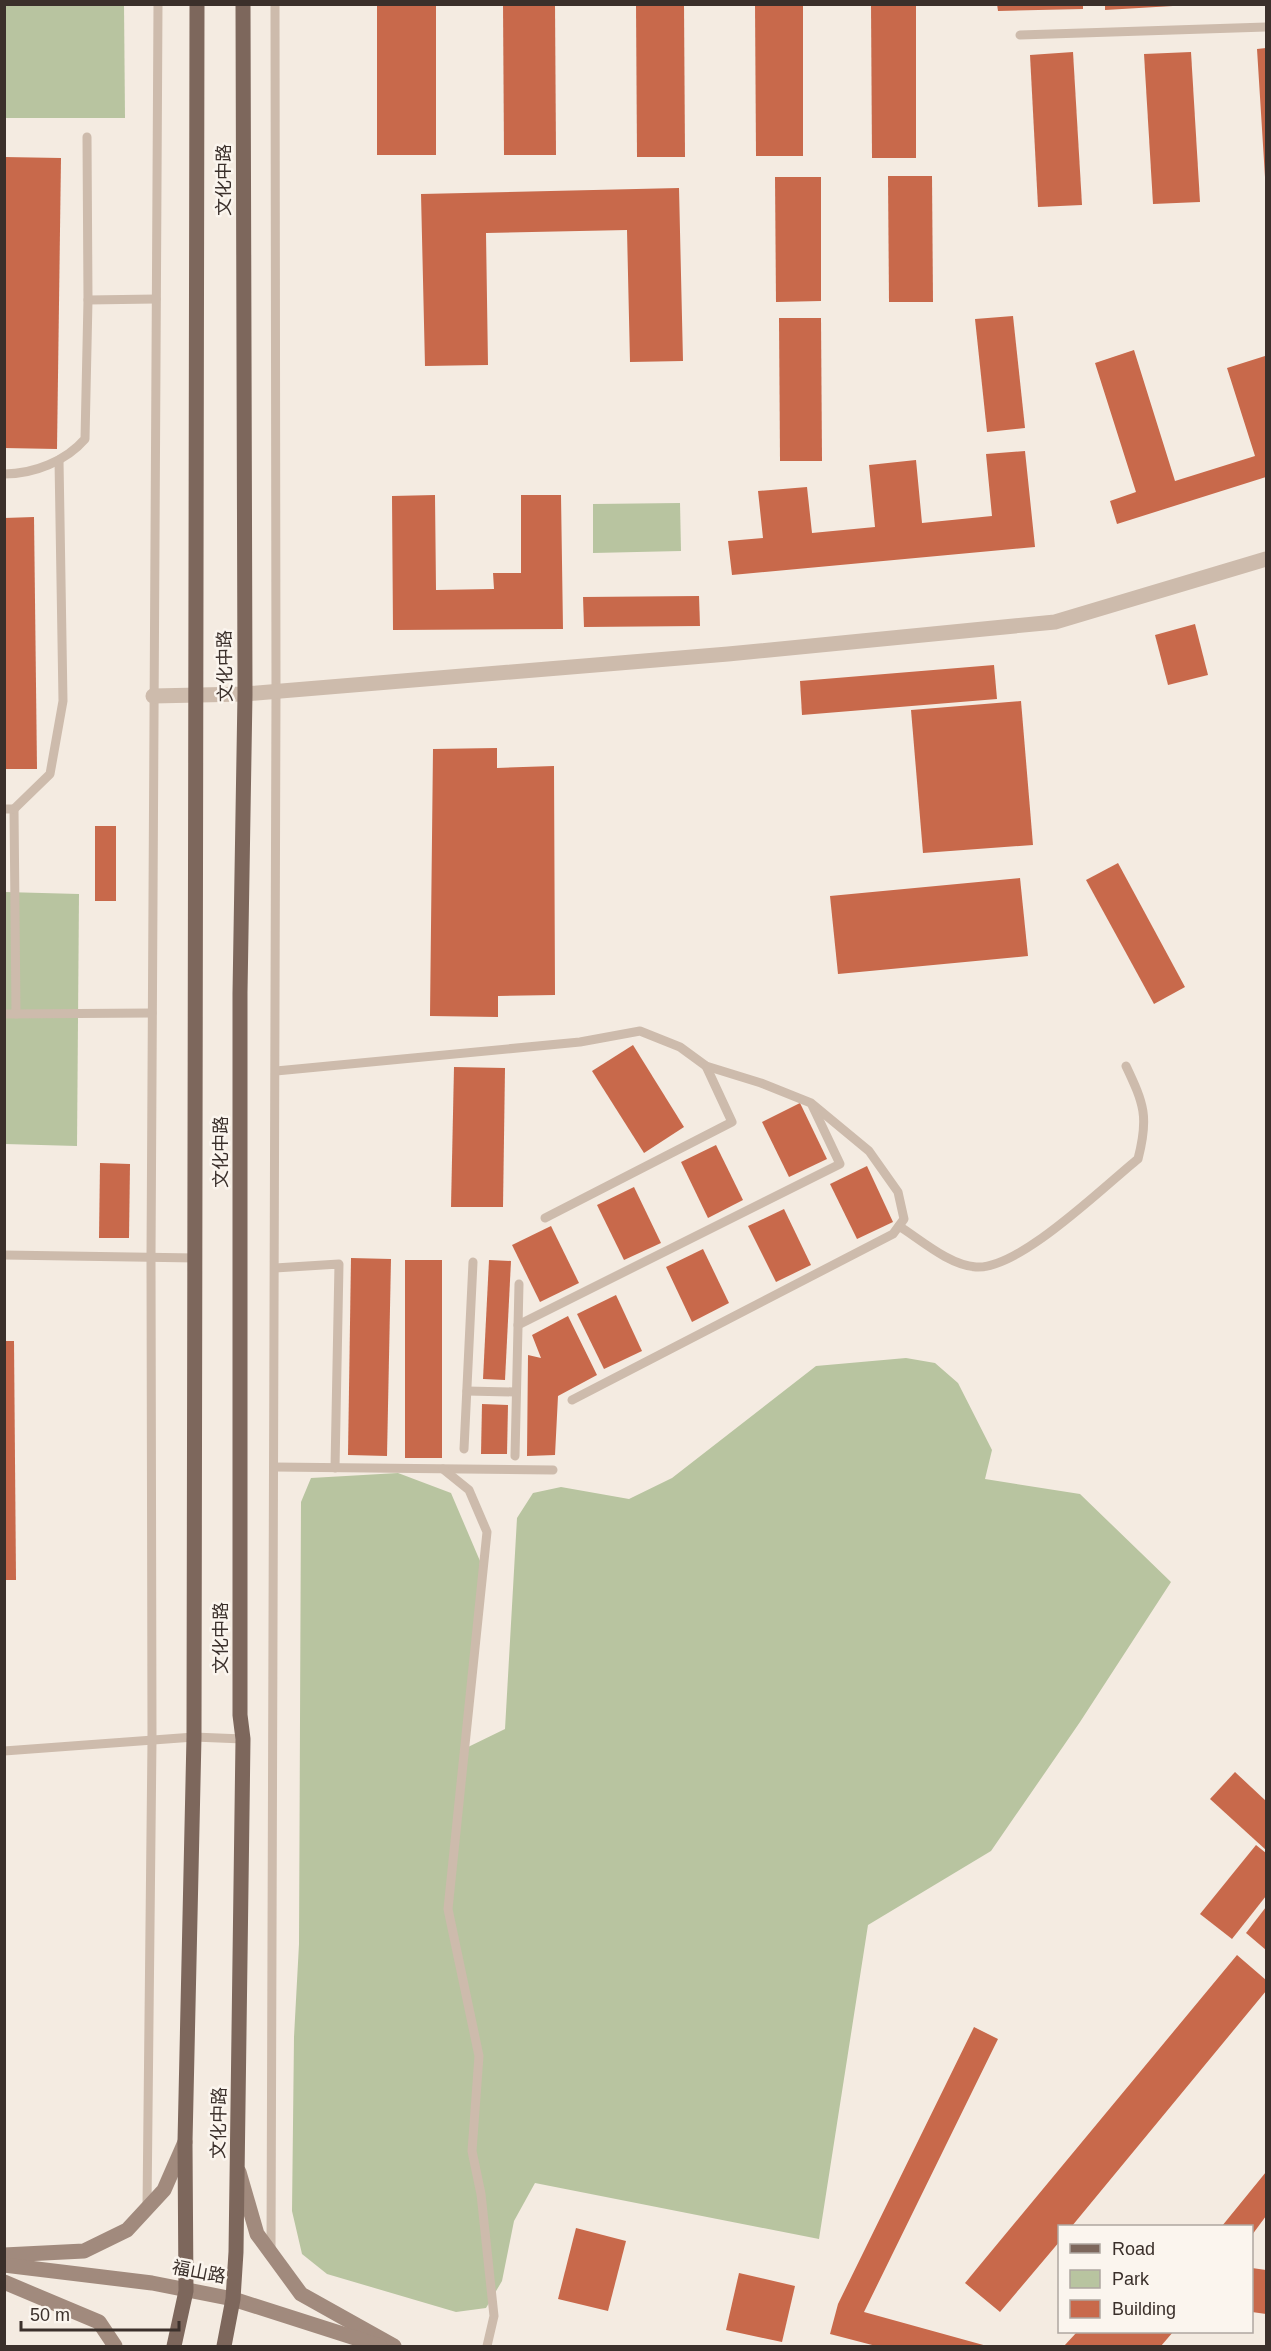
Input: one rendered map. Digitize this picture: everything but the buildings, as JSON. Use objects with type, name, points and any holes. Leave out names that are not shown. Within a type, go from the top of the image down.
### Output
[{"type":"main road","name":"文化中路","points":[[174,2346],[186,2291],[185,2142],[194,1737],[198,696],[197,4]]},
{"type":"main road","name":"文化中路","points":[[224,2346],[233,2299],[238,2166],[243,1739],[240,1715],[240,993],[245,694],[243,4]]},
{"type":"main road","points":[[4,2255],[84,2251],[127,2230],[164,2190],[185,2142]]},
{"type":"main road","points":[[238,2166],[257,2234],[301,2294],[394,2346]]},
{"type":"main road","name":"福山路","points":[[4,2265],[152,2283],[233,2299],[380,2346]]},
{"type":"main road","points":[[4,2282],[99,2322],[115,2346]]},
{"type":"street","points":[[153,696],[276,692],[728,654],[1055,622],[1266,559]]},
{"type":"lane","points":[[147,2208],[152,1740],[151,1258],[158,4]]},
{"type":"lane","points":[[271,2255],[276,1071],[275,4]]},
{"type":"lane","points":[[1020,35],[1266,27]]},
{"type":"lane","points":[[4,474],[47,466],[72,454],[85,439],[88,300],[87,138]]},
{"type":"lane","points":[[88,300],[156,299]]},
{"type":"lane","points":[[16,1014],[9,809],[50,774],[63,701],[59,460]]},
{"type":"lane","points":[[4,1014],[152,1013]]},
{"type":"lane","points":[[276,1071],[580,1041],[640,1031],[680,1047],[706,1066],[760,1083],[811,1103],[869,1151],[898,1192],[904,1219],[893,1234],[572,1400]]},
{"type":"lane","points":[[545,1218],[732,1122],[706,1066]]},
{"type":"lane","points":[[899,1226],[950,1258],[975,1267],[1002,1263],[1035,1243],[1138,1159],[1143,1137],[1143,1102],[1125,1066]]},
{"type":"lane","points":[[518,1325],[840,1164],[811,1103]]},
{"type":"lane","points":[[4,1255],[196,1258]]},
{"type":"lane","points":[[464,1449],[473,1262]]},
{"type":"lane","points":[[275,1268],[339,1264],[335,1468]]},
{"type":"lane","points":[[515,1456],[519,1284]]},
{"type":"lane","points":[[467,1391],[516,1392]]},
{"type":"lane","points":[[274,1467],[554,1470]]},
{"type":"lane","points":[[442,1469],[469,1490],[487,1532],[448,1909],[478,2056],[472,2151],[481,2194],[494,2316],[487,2346]]},
{"type":"lane","points":[[4,1751],[194,1737],[243,1739]]},
{"type":"green space","points":[[4,5],[124,5],[125,118],[5,118]]},
{"type":"green space","points":[[680,503],[681,551],[593,553],[593,504]]},
{"type":"green space","points":[[5,892],[79,894],[77,1146],[5,1144]]},
{"type":"green space","points":[[906,1358],[935,1363],[958,1383],[992,1450],[985,1479],[1080,1494],[1171,1582],[1080,1722],[991,1851],[868,1925],[819,2239],[535,2183],[514,2221],[502,2281],[486,2308],[456,2312],[327,2274],[302,2254],[292,2211],[294,2037],[299,1944],[301,1502],[311,1478],[398,1473],[451,1493],[480,1561],[466,1748],[505,1729],[517,1518],[533,1493],[561,1487],[629,1499],[672,1478],[816,1366]]}]
